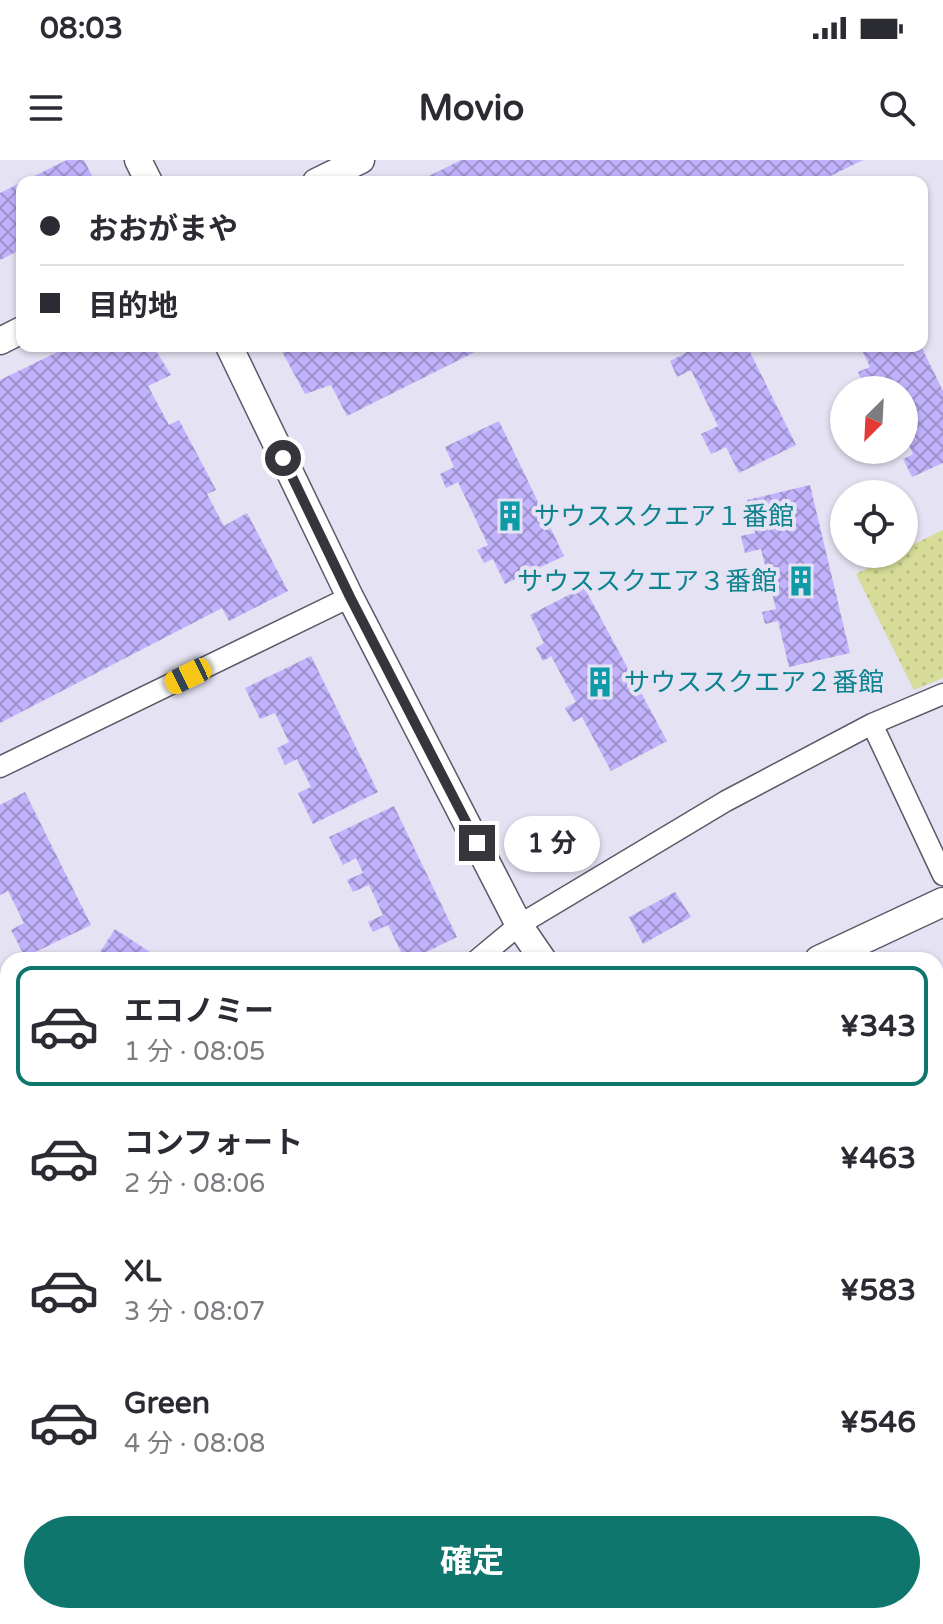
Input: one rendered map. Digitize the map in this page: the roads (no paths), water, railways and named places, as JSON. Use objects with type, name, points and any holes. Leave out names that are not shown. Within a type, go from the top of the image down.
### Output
[{"type":"main road","points":[[838,952],[943,902]]},
{"type":"street","points":[[328,176],[361,160]]},
{"type":"street","points":[[232,352],[350,597],[519,925],[538,952]]},
{"type":"street","points":[[0,767],[350,597]]},
{"type":"street","points":[[487,952],[519,925],[726,801],[872,724],[943,694]]},
{"type":"street","points":[[872,724],[943,875]]},
{"type":"place","name":"サウススクエア１番館","points":[[510,516]]},
{"type":"place","name":"サウススクエア３番館","points":[[801,581]]},
{"type":"place","name":"サウススクエア２番館","points":[[600,682]]}]
